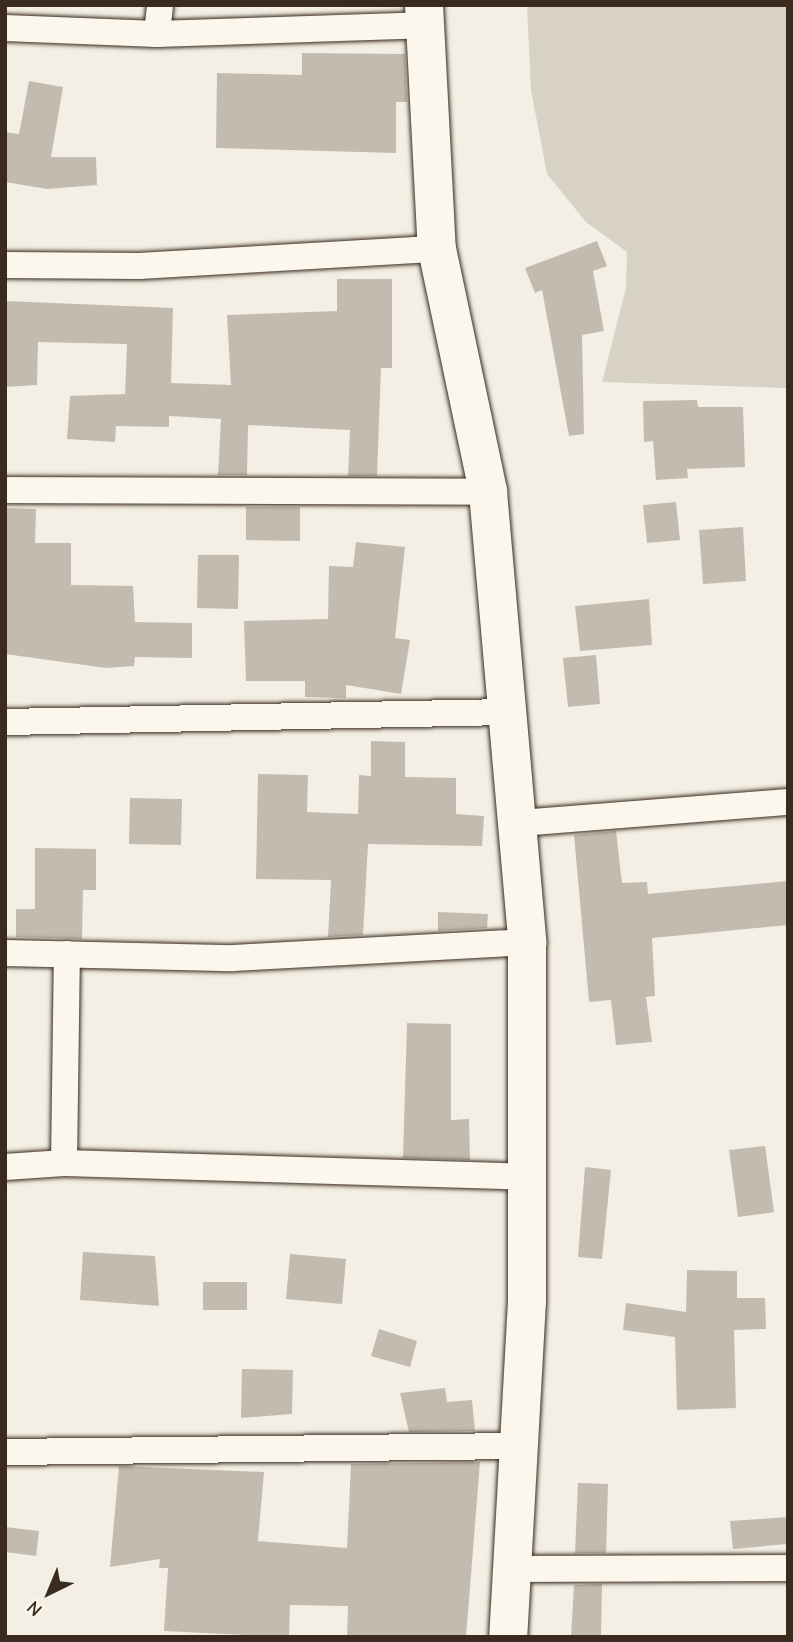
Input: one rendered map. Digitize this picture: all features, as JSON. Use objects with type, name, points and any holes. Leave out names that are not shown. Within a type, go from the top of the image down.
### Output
[{"type":"street","points":[[157,34],[160,5]]},
{"type":"street","points":[[5,28],[157,34],[424,15],[437,249],[488,492],[520,823],[527,942],[520,1446],[508,1637]]},
{"type":"street","points":[[5,265],[139,266],[437,249]]},
{"type":"street","points":[[5,490],[488,492]]},
{"type":"street","points":[[5,722],[508,712]]},
{"type":"street","points":[[520,823],[788,802]]},
{"type":"street","points":[[5,953],[233,958],[527,942]]},
{"type":"street","points":[[64,1163],[67,954]]},
{"type":"street","points":[[5,1167],[64,1163],[525,1177]]},
{"type":"street","points":[[5,1452],[520,1446]]},
{"type":"street","points":[[512,1569],[788,1568]]},
{"type":"shaded area","points":[[527,5],[788,5],[788,388],[602,382],[626,288],[627,252],[586,222],[547,174],[531,90]]},
{"type":"building","points":[[302,53],[405,54],[407,102],[396,102],[396,153],[216,148],[217,73],[302,75]]},
{"type":"building","points":[[29,81],[63,87],[51,157],[96,157],[97,185],[47,189],[5,182],[5,132],[19,134]]},
{"type":"building","points":[[597,241],[607,266],[593,271],[604,331],[582,335],[584,434],[569,436],[542,290],[535,293],[525,268]]},
{"type":"building","points":[[337,279],[392,279],[392,368],[381,368],[377,476],[348,476],[350,430],[248,425],[247,475],[218,475],[221,419],[169,416],[169,427],[116,426],[115,442],[67,439],[70,396],[125,394],[127,344],[38,342],[37,385],[5,387],[5,301],[173,308],[171,383],[231,385],[227,315],[337,311]]},
{"type":"building","points":[[697,400],[698,407],[743,407],[745,467],[687,469],[688,478],[656,480],[653,441],[644,442],[643,401]]},
{"type":"building","points":[[676,502],[680,540],[647,543],[643,505]]},
{"type":"building","points":[[246,507],[300,507],[300,541],[246,540]]},
{"type":"building","points":[[5,508],[36,509],[35,543],[71,543],[71,585],[133,586],[135,622],[192,623],[192,658],[135,657],[134,666],[106,668],[5,654]]},
{"type":"building","points":[[743,527],[746,581],[703,584],[699,530]]},
{"type":"building","points":[[356,542],[405,547],[395,638],[410,640],[401,694],[346,685],[346,698],[305,697],[305,681],[246,681],[244,621],[328,619],[329,566],[353,567]]},
{"type":"building","points":[[198,555],[239,555],[238,609],[197,608]]},
{"type":"building","points":[[649,599],[652,645],[580,651],[575,606]]},
{"type":"building","points":[[596,655],[600,704],[568,707],[563,658]]},
{"type":"building","points":[[371,741],[405,742],[405,777],[456,778],[456,814],[484,816],[482,846],[368,844],[363,935],[328,937],[331,880],[256,879],[258,774],[308,775],[307,812],[358,814],[359,775],[371,776]]},
{"type":"building","points":[[130,798],[182,799],[181,845],[129,844]]},
{"type":"building","points":[[616,831],[622,883],[647,882],[648,894],[788,881],[788,925],[652,938],[655,996],[646,997],[652,1042],[616,1045],[611,1000],[589,1002],[574,835]]},
{"type":"building","points":[[35,848],[96,849],[96,890],[83,890],[82,939],[16,937],[16,909],[35,909]]},
{"type":"building","points":[[438,912],[488,914],[487,928],[438,931]]},
{"type":"building","points":[[407,1023],[451,1024],[451,1120],[469,1119],[470,1160],[403,1158]]},
{"type":"building","points":[[765,1146],[774,1212],[738,1217],[729,1150]]},
{"type":"building","points":[[585,1167],[611,1170],[602,1259],[578,1257]]},
{"type":"building","points":[[83,1252],[155,1256],[159,1306],[80,1300]]},
{"type":"building","points":[[290,1254],[346,1259],[342,1304],[286,1299]]},
{"type":"building","points":[[687,1270],[737,1271],[737,1298],[765,1298],[766,1329],[734,1330],[736,1408],[677,1410],[675,1337],[623,1330],[626,1303],[686,1312]]},
{"type":"building","points":[[203,1282],[247,1282],[247,1310],[203,1310]]},
{"type":"building","points":[[379,1329],[417,1341],[410,1367],[371,1356]]},
{"type":"building","points":[[242,1369],[293,1370],[292,1414],[241,1418]]},
{"type":"building","points":[[445,1388],[447,1402],[472,1400],[475,1431],[409,1432],[400,1393]]},
{"type":"building","points":[[480,1462],[466,1637],[347,1637],[348,1606],[290,1605],[289,1637],[164,1631],[168,1568],[159,1568],[160,1559],[110,1567],[119,1466],[264,1472],[258,1541],[347,1548],[351,1464]]},
{"type":"building","points":[[578,1483],[608,1484],[606,1553],[575,1553]]},
{"type":"building","points":[[788,1517],[788,1544],[733,1549],[730,1521]]},
{"type":"building","points":[[5,1527],[39,1531],[36,1556],[5,1552]]},
{"type":"building","points":[[602,1584],[601,1637],[571,1637],[574,1585]]}]
